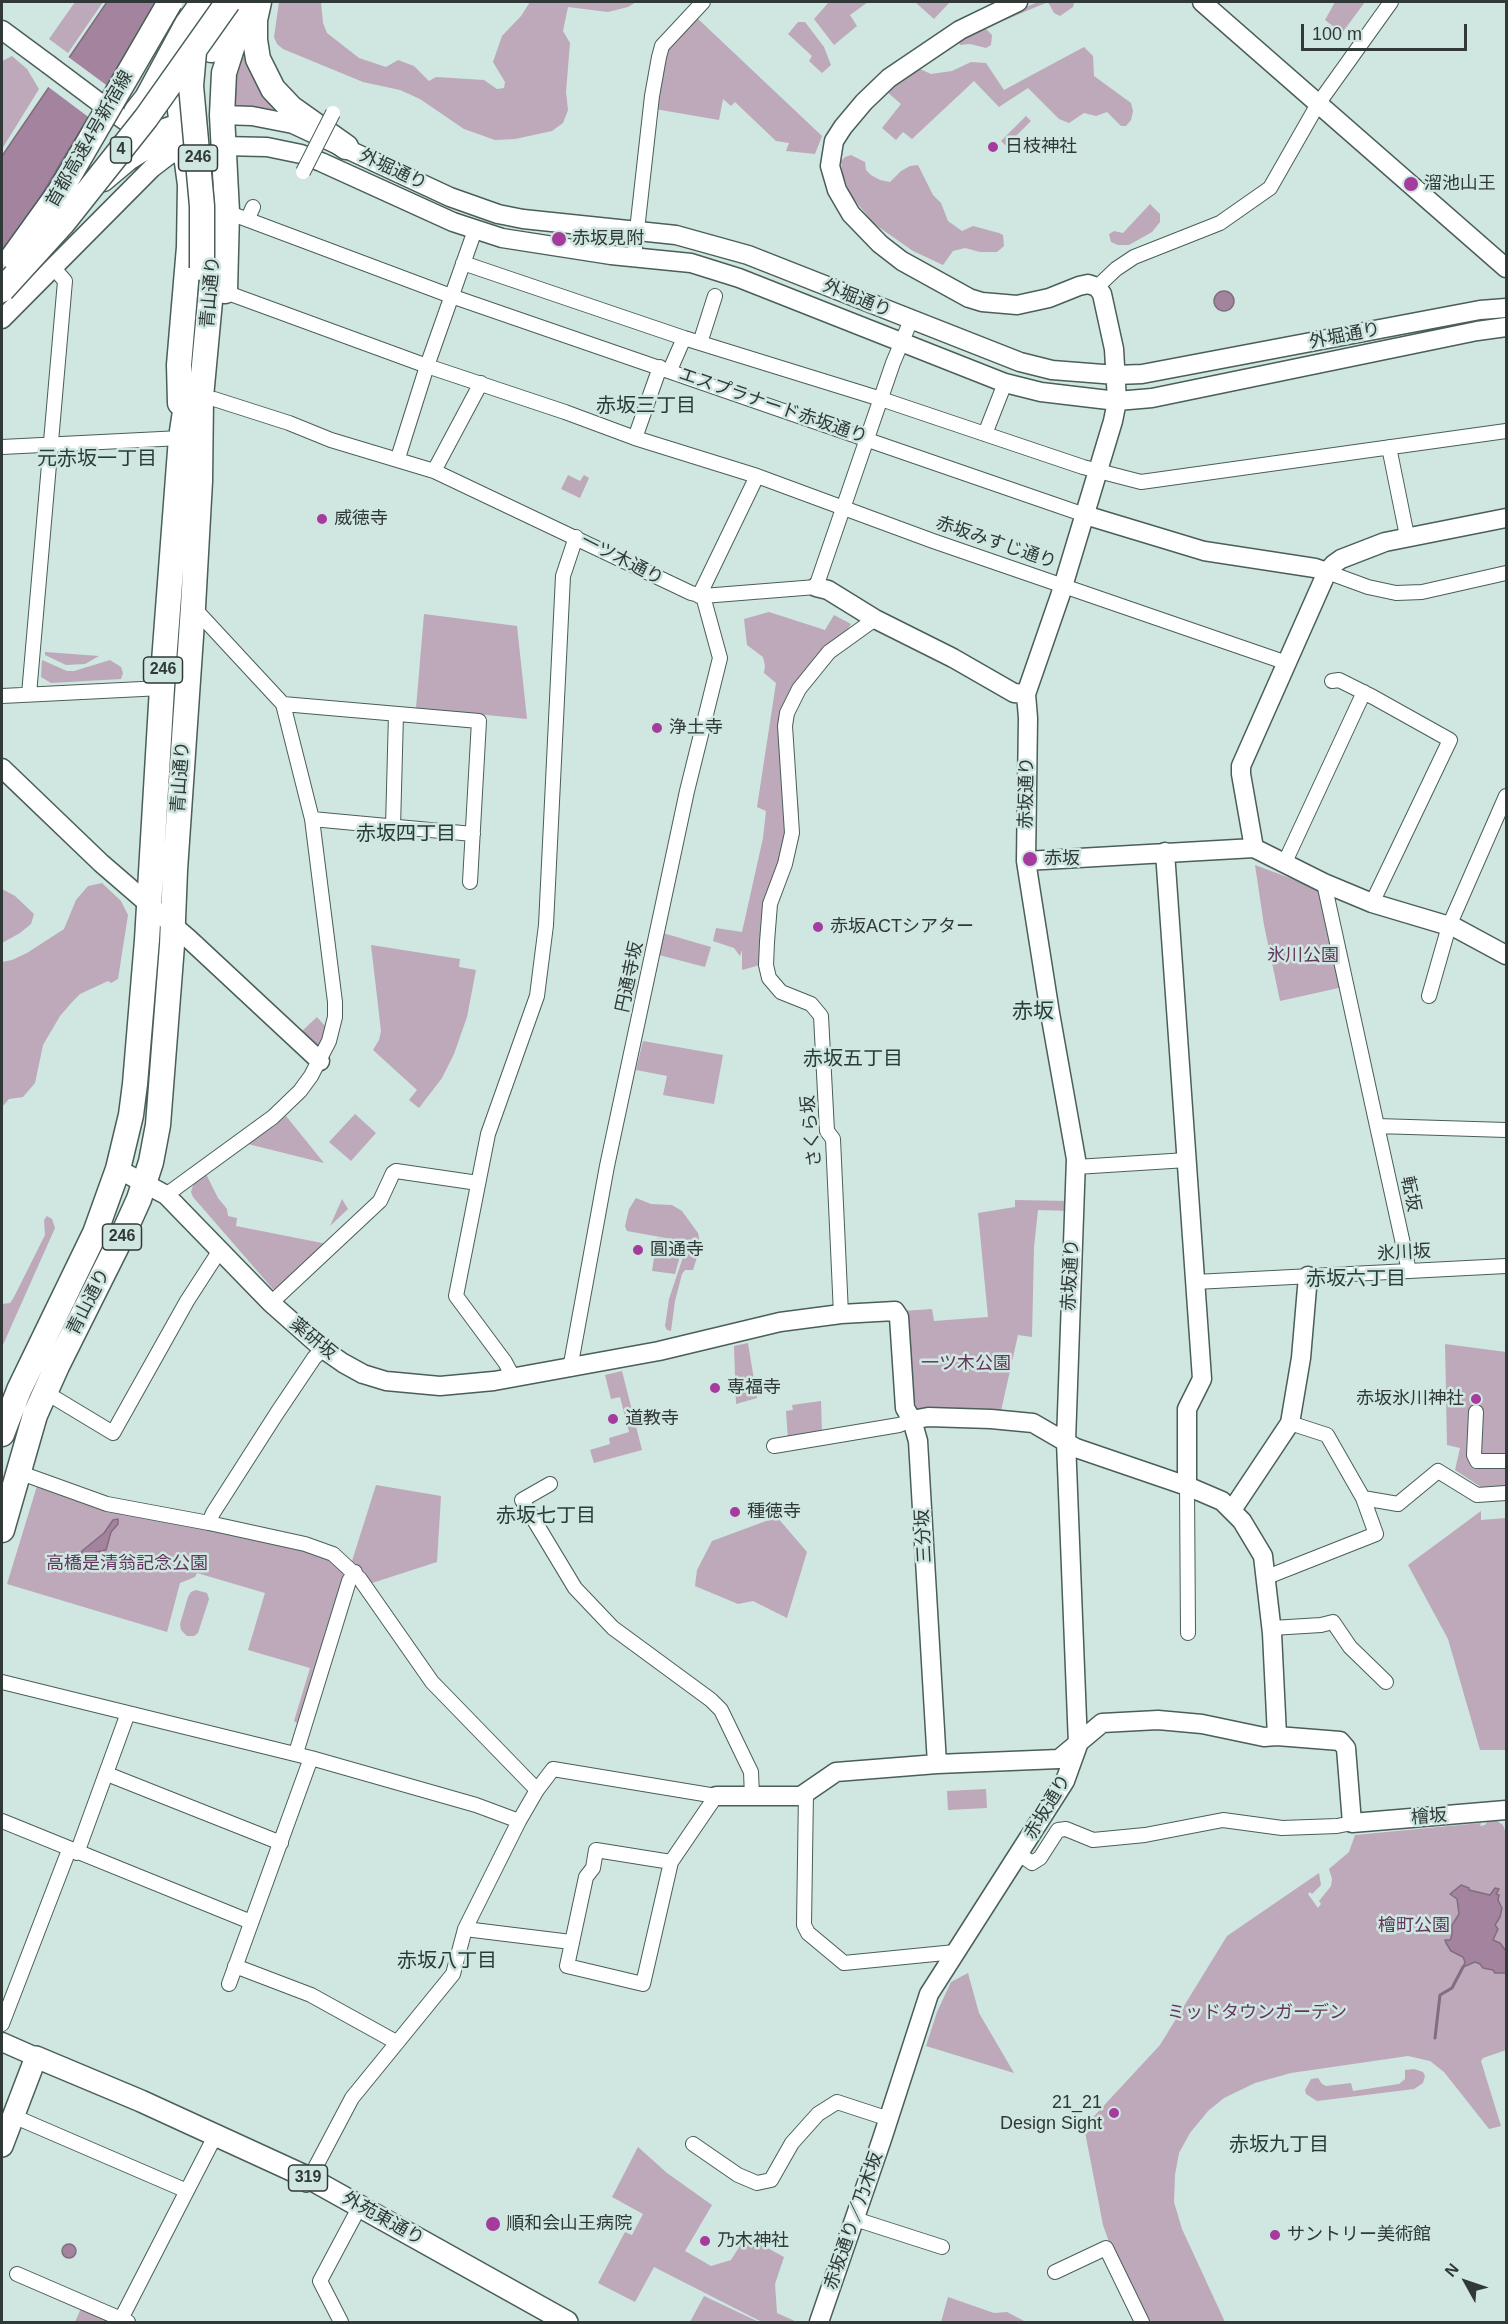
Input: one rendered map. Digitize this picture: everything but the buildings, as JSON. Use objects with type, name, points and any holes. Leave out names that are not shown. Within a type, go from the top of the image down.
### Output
[{"type":"highway","name":"首都高速4号新宿線","points":[[2,270],[35,229],[59,193],[170,2]]},
{"type":"highway","points":[[181,438],[179,365],[189,247],[189,185],[164,138],[147,98],[188,24],[203,2]]},
{"type":"highway","name":"青山通り","points":[[203,49],[208,18],[218,2]]},
{"type":"highway","name":"首都高速4号新宿線","points":[[2,290],[62,224],[146,118],[228,2]]},
{"type":"highway","name":"青山通り","points":[[2,1530],[18,1472],[45,1392],[126,1230],[157,1190],[151,1162],[162,1097],[193,607],[207,268],[191,73],[203,49],[237,2]]},
{"type":"highway","points":[[200,481],[214,399],[225,292],[243,212],[222,146],[224,73],[239,26],[252,2]]},
{"type":"highway","points":[[259,2],[255,20],[258,59],[273,89],[291,108],[346,147]]},
{"type":"highway","points":[[78,187],[164,138],[177,88],[177,63],[188,24]]},
{"type":"highway","name":"青山通り","points":[[2,1434],[19,1390],[95,1233],[118,1169],[131,1116],[181,438],[207,268]]},
{"type":"main road","points":[[2,2146],[34,2061]]},
{"type":"main road","name":"外苑東通り","points":[[34,2061],[211,2144],[307,2182]]},
{"type":"main road","name":"外苑東通り","points":[[34,2061],[141,2101],[307,2182],[567,2322]]},
{"type":"main road","name":"外苑東通り","points":[[358,2210],[548,2322]]},
{"type":"street","points":[[634,257],[652,96],[659,57],[662,46],[702,2]]},
{"type":"street","points":[[1018,2],[950,36],[903,68],[876,90],[853,114],[834,141],[830,166],[837,190],[852,214],[880,244],[902,261],[969,298],[982,302],[1017,305],[1049,298],[1080,285],[1088,284],[1097,287],[1116,269],[1134,257],[1220,223],[1270,188],[1318,104],[1391,2]]},
{"type":"street","points":[[1202,2],[1506,268]]},
{"type":"street","points":[[2,30],[100,103],[164,138]]},
{"type":"street","points":[[303,172],[333,112]]},
{"type":"street","name":"外堀通り","points":[[222,115],[252,116],[292,123],[450,197],[498,214],[523,219],[676,235],[748,255],[1020,362],[1052,370],[1116,375],[1188,367],[1480,310],[1506,308]]},
{"type":"street","points":[[61,212],[88,195],[129,161],[164,138]]},
{"type":"street","points":[[2,319],[152,168],[164,138]]},
{"type":"street","name":"外堀通り","points":[[222,146],[267,147],[301,154],[424,210],[502,238],[691,263],[720,272],[1005,383],[1041,392],[1117,401],[1146,399],[1506,327]]},
{"type":"street","points":[[2,282],[32,249],[78,187]]},
{"type":"street","name":"エスプラナード赤坂通り","points":[[243,212],[451,296],[1085,515],[1204,551],[1315,568],[1327,572]]},
{"type":"street","points":[[398,459],[427,366],[475,230]]},
{"type":"street","points":[[464,263],[684,338],[881,399],[1099,471],[1141,482],[1506,431]]},
{"type":"street","points":[[29,694],[65,281],[53,267]]},
{"type":"street","name":"赤坂通り","points":[[889,2119],[929,1994],[1065,1781],[1078,1745],[1066,1442],[1076,1167],[1026,861],[1028,718],[1026,694],[1064,585],[1099,471],[1117,401],[1114,349],[1102,294],[1097,287]]},
{"type":"street","name":"赤坂みすじ通り","points":[[225,292],[427,366],[635,438],[757,476],[933,541],[1287,663]]},
{"type":"street","points":[[700,343],[715,296]]},
{"type":"street","points":[[816,587],[866,439],[911,320]]},
{"type":"street","points":[[635,438],[665,369],[684,338]]},
{"type":"street","points":[[434,471],[481,383]]},
{"type":"street","points":[[985,434],[1005,383]]},
{"type":"street","name":"一ツ木通り","points":[[214,399],[289,423],[331,440],[434,471],[685,591],[701,596],[816,587],[828,590],[874,619],[953,658],[1014,693],[1026,694]]},
{"type":"street","points":[[2,447],[181,438]]},
{"type":"street","points":[[1389,447],[1407,536]]},
{"type":"street","points":[[701,596],[757,476]]},
{"type":"street","points":[[1254,848],[1241,769],[1327,572],[1341,560],[1407,536],[1506,518]]},
{"type":"street","points":[[513,1377],[505,1362],[456,1296],[488,1134],[537,996],[546,924],[563,576],[576,537]]},
{"type":"street","points":[[1327,572],[1396,593],[1422,592],[1506,573]]},
{"type":"street","name":"円通寺坂","points":[[570,1369],[607,1166],[687,791],[720,658],[701,596]]},
{"type":"street","points":[[157,1190],[273,1117],[300,1091],[320,1061],[333,1029],[335,1002],[312,819],[283,704],[193,607]]},
{"type":"street","name":"さくら坂","points":[[841,1314],[833,1139],[827,1131],[821,1016],[811,1004],[781,992],[769,978],[766,965],[770,904],[785,864],[792,833],[785,726],[792,700],[829,652],[874,619]]},
{"type":"street","points":[[1332,681],[1339,680],[1364,692],[1450,740],[1372,903]]},
{"type":"street","points":[[2,696],[162,688]]},
{"type":"street","points":[[1285,862],[1364,692]]},
{"type":"street","points":[[283,704],[478,721],[470,882]]},
{"type":"street","points":[[393,827],[396,714]]},
{"type":"street","points":[[2,768],[101,863],[148,903],[320,1061]]},
{"type":"street","points":[[1429,996],[1449,926],[1506,796]]},
{"type":"street","points":[[312,819],[473,834]]},
{"type":"street","points":[[1026,861],[1254,848],[1324,883],[1372,903],[1449,926],[1506,954]]},
{"type":"street","points":[[1165,852],[1202,1379],[1187,1409],[1188,1634]]},
{"type":"street","name":"転坂","points":[[1324,883],[1409,1271]]},
{"type":"street","points":[[1377,1126],[1506,1130]]},
{"type":"street","points":[[1076,1167],[1187,1160]]},
{"type":"street","name":"薬研坂","points":[[118,1169],[157,1190],[271,1303],[323,1349],[363,1374],[386,1381],[440,1386],[464,1385],[570,1369],[659,1351],[780,1322],[841,1314],[895,1311]]},
{"type":"street","points":[[271,1303],[380,1201],[396,1171],[478,1183]]},
{"type":"street","points":[[45,1392],[113,1433],[187,1301],[220,1250]]},
{"type":"street","name":"氷川坂","points":[[1195,1282],[1506,1266]]},
{"type":"street","points":[[1232,1510],[1290,1423],[1301,1358],[1308,1276]]},
{"type":"street","name":"三分坂","points":[[895,1311],[899,1317],[905,1408],[912,1420],[918,1441],[937,1764]]},
{"type":"street","points":[[209,1522],[277,1413],[314,1358],[323,1349]]},
{"type":"street","points":[[1476,1412],[1474,1455],[1478,1461],[1506,1461]]},
{"type":"street","points":[[774,1446],[939,1417],[1033,1423],[1076,1448],[1187,1486],[1222,1501],[1242,1521],[1263,1556],[1272,1628],[1277,1736]]},
{"type":"street","points":[[1267,1577],[1376,1534],[1363,1498],[1327,1435],[1290,1423]]},
{"type":"street","points":[[1363,1498],[1398,1504],[1438,1471],[1477,1495],[1506,1493]]},
{"type":"street","points":[[18,1472],[108,1504],[209,1522],[305,1544],[333,1554],[354,1572],[432,1682],[537,1790]]},
{"type":"street","points":[[550,1484],[522,1500],[575,1588],[614,1628],[711,1700],[721,1710],[751,1772],[752,1796]]},
{"type":"street","points":[[296,1754],[349,1581],[354,1572]]},
{"type":"street","points":[[1272,1628],[1321,1625],[1333,1622],[1350,1647],[1386,1682]]},
{"type":"street","points":[[2,1682],[311,1758],[456,1798],[519,1821]]},
{"type":"street","points":[[2,2024],[106,1774],[128,1713]]},
{"type":"street","points":[[307,2182],[352,2098],[453,1974],[465,1929],[519,1821],[537,1790],[553,1769],[716,1796],[801,1796],[836,1772],[937,1764],[1059,1760],[1102,1723],[1158,1720],[1202,1724],[1264,1737],[1332,1739],[1344,1744],[1352,1823],[1337,1826],[1282,1828],[1223,1820],[1145,1835],[1093,1840],[1066,1829],[1058,1830],[1040,1858],[1032,1863],[1019,1854]]},
{"type":"street","points":[[229,1984],[311,1758]]},
{"type":"street","points":[[106,1774],[281,1843]]},
{"type":"street","points":[[806,1792],[804,1925],[808,1932],[844,1963],[955,1952]]},
{"type":"street","points":[[671,1862],[596,1850],[592,1868],[586,1877],[567,1966],[643,1984],[671,1862],[716,1796]]},
{"type":"street","name":"檜坂","points":[[1352,1823],[1506,1810]]},
{"type":"street","points":[[2,1821],[251,1922]]},
{"type":"street","points":[[465,1929],[572,1942]]},
{"type":"street","points":[[235,1966],[311,1995],[396,2042]]},
{"type":"street","points":[[2,2042],[34,2061]]},
{"type":"street","points":[[2,2052],[34,2061]]},
{"type":"street","points":[[693,2144],[738,2175],[757,2183],[771,2180],[792,2143],[818,2114],[837,2102],[889,2119]]},
{"type":"street","points":[[13,2116],[187,2191]]},
{"type":"street","name":"赤坂通り／乃木坂","points":[[819,2322],[889,2119]]},
{"type":"street","points":[[17,2274],[125,2321],[211,2144]]},
{"type":"street","points":[[341,2322],[320,2281],[358,2210]]},
{"type":"street","points":[[855,2219],[942,2247]]},
{"type":"street","points":[[1055,2272],[1106,2248],[1136,2321]]},
{"type":"green space","points":[[75,2],[103,2],[68,53],[49,39]]},
{"type":"green space","points":[[279,2],[321,2],[323,23],[327,33],[359,58],[386,67],[398,60],[414,66],[429,81],[436,77],[484,80],[497,89],[504,88],[505,82],[493,62],[502,36],[521,16],[530,2],[636,2],[628,7],[608,12],[568,7],[563,31],[570,43],[566,92],[568,110],[563,123],[552,131],[515,139],[495,140],[464,129],[420,99],[400,90],[363,82],[283,49],[274,37]]},
{"type":"green space","points":[[829,2],[868,2],[850,15],[857,26],[834,45],[814,19]]},
{"type":"green space","points":[[915,2],[950,2],[934,19]]},
{"type":"green space","points":[[1038,2],[1048,2],[1005,20],[1002,19],[1004,16]]},
{"type":"green space","points":[[1048,2],[1074,2],[1073,7],[1060,16],[1054,13]]},
{"type":"green space","points":[[1335,2],[1365,2],[1342,33],[1325,20]]},
{"type":"green space","points":[[696,17],[822,136],[815,154],[786,151],[789,143],[776,141],[735,102],[731,106],[723,99],[719,120],[655,109],[666,49]]},
{"type":"green space","points":[[798,22],[805,22],[824,47],[831,65],[822,73],[809,61],[812,56],[788,34]]},
{"type":"green space","points":[[986,29],[992,35],[991,45],[986,48],[970,44],[960,45],[963,39]]},
{"type":"green space","points":[[241,36],[259,81],[274,108],[273,111],[233,109],[230,81]]},
{"type":"green space","points":[[1084,47],[1093,56],[1094,76],[1131,103],[1133,111],[1131,120],[1126,126],[1121,126],[1107,112],[1096,116],[1084,113],[1069,123],[1059,119],[1028,88],[999,107],[974,81],[912,139],[903,132],[896,140],[882,128],[901,104],[886,91],[920,69],[931,74],[952,71],[971,62],[986,63],[1004,90]]},
{"type":"green space","points":[[12,56],[27,69],[39,89],[2,149],[2,61]]},
{"type":"green space","points":[[1026,116],[1031,121],[1006,146],[1001,141]]},
{"type":"green space","points":[[851,155],[865,162],[866,170],[871,175],[890,182],[901,171],[918,165],[933,195],[941,203],[948,221],[962,231],[973,226],[999,233],[1003,235],[1004,246],[997,252],[980,252],[965,248],[953,251],[943,265],[913,251],[873,223],[850,194],[842,172],[841,161]]},
{"type":"green space","points":[[1150,204],[1160,214],[1160,222],[1152,232],[1129,245],[1118,245],[1111,242],[1109,234],[1114,231],[1123,233]]},
{"type":"green space","points":[[568,475],[580,481],[584,475],[589,478],[580,498],[561,489]]},
{"type":"green space","points":[[184,533],[186,533],[163,863],[160,863]]},
{"type":"green space","points":[[769,612],[825,630],[834,615],[851,624],[797,697],[788,736],[799,810],[797,828],[774,902],[771,962],[742,970],[742,950],[740,956],[734,948],[713,941],[716,928],[742,932],[763,838],[766,811],[757,807],[776,683],[764,673],[763,657],[747,645],[744,619]]},
{"type":"green space","points":[[424,614],[517,626],[527,719],[416,708]]},
{"type":"green space","points":[[45,652],[99,656],[85,664],[66,665],[45,655]]},
{"type":"green space","points":[[42,660],[67,671],[74,671],[110,660],[121,667],[123,673],[121,679],[51,683],[41,677]]},
{"type":"green space","name":"氷川公園","points":[[1255,865],[1322,890],[1343,987],[1280,1001],[1264,925]]},
{"type":"green space","points":[[102,883],[121,901],[128,915],[118,979],[111,983],[108,981],[80,994],[73,1001],[60,1016],[43,1045],[35,1083],[23,1097],[9,1099],[2,1107],[2,962],[27,953],[64,929],[76,900],[88,886]]},
{"type":"green space","points":[[2,889],[15,896],[34,914],[31,924],[2,943]]},
{"type":"green space","points":[[663,933],[711,947],[705,967],[659,955]]},
{"type":"green space","points":[[371,945],[460,959],[459,967],[476,970],[467,1017],[454,1054],[442,1078],[419,1108],[409,1100],[417,1090],[373,1050],[381,1031]]},
{"type":"green space","points":[[317,1017],[326,1027],[320,1047],[302,1031]]},
{"type":"green space","points":[[643,1041],[723,1055],[714,1104],[663,1095],[667,1076],[636,1070]]},
{"type":"green space","points":[[355,1114],[376,1133],[351,1161],[329,1142]]},
{"type":"green space","points":[[286,1116],[324,1163],[248,1144]]},
{"type":"green space","points":[[206,1174],[218,1198],[227,1209],[228,1216],[237,1218],[236,1226],[327,1244],[278,1289],[273,1289],[193,1197],[191,1192],[194,1182]]},
{"type":"green space","points":[[636,1198],[651,1204],[672,1205],[682,1211],[698,1233],[700,1243],[698,1254],[693,1270],[685,1270],[682,1274],[671,1331],[665,1326],[669,1299],[688,1242],[627,1231],[625,1226],[629,1209]]},
{"type":"green space","points":[[342,1199],[348,1209],[330,1226]]},
{"type":"green space","name":"一ツ木公園","points":[[1015,1200],[1071,1201],[1071,1211],[1038,1210],[1034,1247],[1032,1337],[1018,1335],[1001,1411],[916,1409],[903,1311],[932,1309],[934,1321],[988,1317],[978,1213],[1015,1207]]},
{"type":"green space","points":[[47,1216],[52,1219],[55,1228],[2,1347],[2,1304],[10,1303],[14,1297],[45,1235],[44,1220]]},
{"type":"green space","points":[[657,1238],[684,1242],[675,1274],[652,1271]]},
{"type":"green space","points":[[748,1343],[757,1398],[736,1404],[734,1346]]},
{"type":"green space","name":"赤坂氷川神社","points":[[1445,1344],[1506,1352],[1506,1487],[1488,1489],[1481,1487],[1455,1470],[1460,1448],[1447,1445]]},
{"type":"green space","points":[[622,1371],[642,1450],[594,1463],[590,1450],[610,1444],[609,1438],[629,1432],[620,1397],[611,1399],[605,1375]]},
{"type":"green space","points":[[821,1401],[822,1433],[788,1439],[786,1411],[793,1410],[792,1405]]},
{"type":"green space","points":[[376,1485],[441,1496],[437,1562],[369,1584],[352,1561]]},
{"type":"green space","name":"高橋是清翁記念公園","points":[[37,1486],[302,1549],[328,1557],[344,1571],[300,1721],[297,1723],[294,1721],[310,1668],[248,1650],[265,1593],[197,1573],[195,1577],[180,1583],[167,1632],[7,1584]]},
{"type":"green space","points":[[1481,1511],[1481,1520],[1506,1518],[1506,1750],[1480,1750],[1448,1639],[1408,1565]]},
{"type":"green space","points":[[777,1517],[807,1552],[787,1618],[753,1601],[738,1604],[695,1586],[697,1570],[712,1541]]},
{"type":"green space","points":[[196,1590],[207,1593],[209,1599],[198,1633],[194,1636],[187,1636],[181,1630],[180,1624],[188,1597]]},
{"type":"green space","points":[[986,1789],[987,1808],[948,1810],[947,1791]]},
{"type":"green space","points":[[1497,1821],[1503,1825],[1506,1833],[1506,2050],[1483,2058],[1481,2061],[1501,2126],[1489,2129],[1444,2072],[1430,2061],[1408,2056],[1291,2073],[1255,2083],[1224,2098],[1208,2111],[1190,2133],[1179,2153],[1174,2202],[1182,2229],[1225,2322],[1147,2322],[1113,2253],[1103,2225],[1084,2127],[1160,2045],[1227,1936],[1319,1873],[1321,1885],[1312,1894],[1310,1892],[1308,1894],[1318,1908],[1321,1904],[1319,1901],[1331,1886],[1332,1879],[1329,1869],[1349,1852],[1355,1835],[1481,1823],[1480,1826],[1487,1822]]},
{"type":"green space","points":[[968,1973],[979,2013],[1014,2073],[926,2046],[937,2012],[951,1982]]},
{"type":"green space","points":[[1414,2069],[1423,2072],[1425,2076],[1423,2083],[1414,2089],[1317,2101],[1306,2094],[1305,2090],[1311,2079],[1318,2078],[1326,2086],[1351,2083],[1353,2091],[1399,2084],[1405,2079],[1405,2070]]},
{"type":"green space","name":"乃木神社","points":[[638,2147],[667,2173],[712,2205],[685,2251],[711,2266],[731,2260],[746,2236],[784,2257],[775,2284],[777,2313],[797,2322],[762,2322],[654,2267],[635,2302],[598,2283],[625,2232],[632,2235],[643,2214],[612,2197]]},
{"type":"green space","points":[[704,2296],[759,2322],[690,2322]]},
{"type":"green space","points":[[948,2297],[994,2313],[1007,2312],[1026,2322],[941,2322]]},
{"type":"green space","points":[[82,2306],[118,2322],[75,2322]]},
{"type":"shaded area","points":[[107,2],[157,2],[38,201],[2,251],[2,156]]},
{"type":"shaded area","points":[[1224,291],[1231,294],[1234,301],[1231,308],[1224,311],[1217,308],[1214,301],[1217,294]]},
{"type":"shaded area","points":[[118,1519],[118,1524],[111,1532],[106,1550],[96,1552],[89,1568],[83,1570],[79,1565],[82,1551],[104,1533],[113,1520]]},
{"type":"shaded area","points":[[1461,1885],[1469,1890],[1490,1895],[1495,1888],[1499,1889],[1496,1894],[1499,1895],[1498,1900],[1502,1908],[1495,1925],[1498,1929],[1493,1940],[1500,1943],[1506,1951],[1506,1973],[1495,1973],[1475,1962],[1463,1967],[1465,1962],[1463,1957],[1451,1951],[1446,1943],[1445,1940],[1450,1940],[1452,1925],[1459,1914],[1457,1899],[1450,1894]]},
{"type":"shaded area","points":[[66,2244],[72,2244],[76,2251],[72,2258],[66,2258],[62,2254],[62,2248]]},
{"type":"pier","points":[[67,56],[109,87],[91,119],[47,86]]},
{"type":"waterway","points":[[1435,2038],[1440,1995],[1452,1988],[1463,1967]]},
{"type":"place","name":"日枝神社","points":[[993,147]]},
{"type":"place","name":"溜池山王","points":[[1411,184]]},
{"type":"place","name":"赤坂見附","points":[[559,239]]},
{"type":"place","name":"威徳寺","points":[[322,519]]},
{"type":"place","name":"浄土寺","points":[[657,728]]},
{"type":"place","name":"赤坂","points":[[1030,859]]},
{"type":"place","name":"赤坂ACTシアター","points":[[818,927]]},
{"type":"place","name":"圓通寺","points":[[638,1250]]},
{"type":"place","name":"専福寺","points":[[715,1388]]},
{"type":"place","name":"赤坂氷川神社","points":[[1476,1399]]},
{"type":"place","name":"道教寺","points":[[613,1419]]},
{"type":"place","name":"種徳寺","points":[[735,1512]]},
{"type":"place","name":"21_21 Design Sight","points":[[1114,2113]]},
{"type":"place","name":"順和会山王病院","points":[[493,2224]]},
{"type":"place","name":"サントリー美術館","points":[[1275,2235]]},
{"type":"place","name":"乃木神社","points":[[705,2241]]},
{"type":"district","name":"赤坂三丁目","points":[[646,406]]},
{"type":"district","name":"元赤坂一丁目","points":[[97,459]]},
{"type":"district","name":"赤坂四丁目","points":[[406,834]]},
{"type":"district","name":"赤坂","points":[[1033,1012]]},
{"type":"district","name":"赤坂五丁目","points":[[853,1059]]},
{"type":"district","name":"赤坂六丁目","points":[[1356,1279]]},
{"type":"district","name":"赤坂七丁目","points":[[546,1516]]},
{"type":"district","name":"赤坂八丁目","points":[[447,1961]]},
{"type":"district","name":"赤坂九丁目","points":[[1279,2145]]},
{"type":"park label","name":"檜町公園","points":[[1414,1926]]},
{"type":"park label","name":"ミッドタウンガーデン","points":[[1257,2013]]}]
